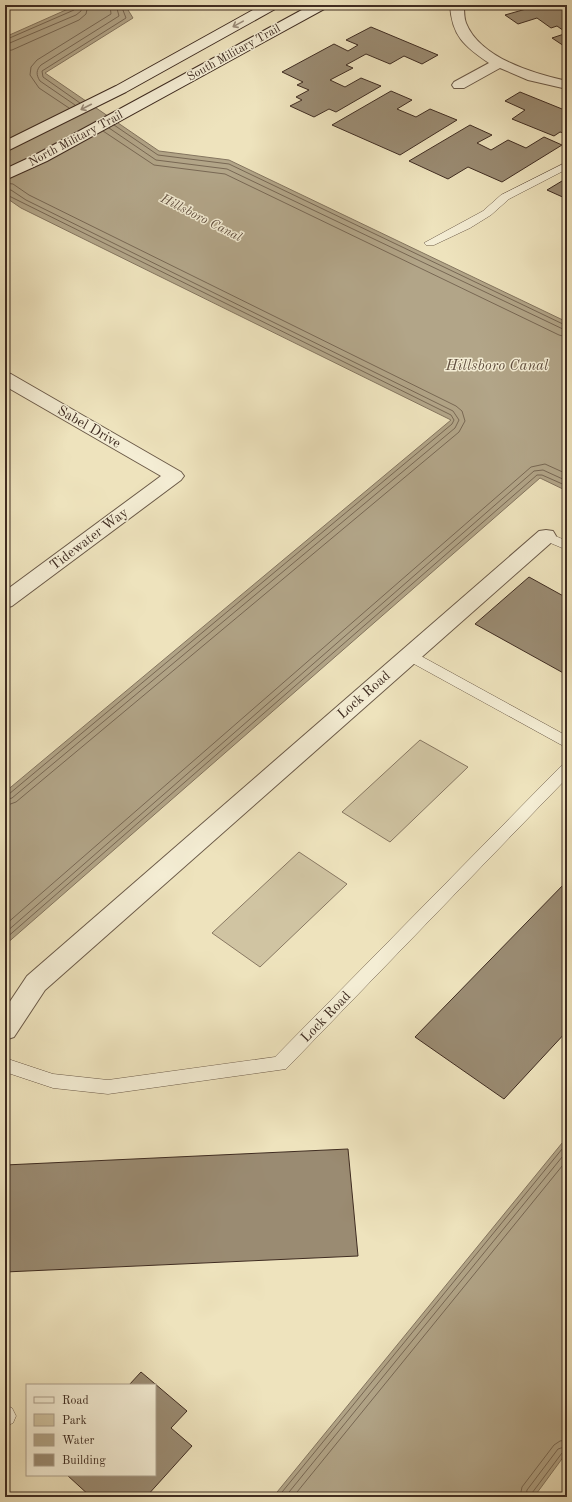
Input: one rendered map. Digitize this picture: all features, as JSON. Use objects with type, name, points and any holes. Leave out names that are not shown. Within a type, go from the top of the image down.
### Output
[{"type":"street","name":"South Military Trail","points":[[121,89],[272,5]]},
{"type":"street","name":"South Military Trail","points":[[146,102],[322,5]]},
{"type":"street","points":[[457,5],[458,19],[463,32],[478,48],[499,63],[528,75],[567,85]]},
{"type":"street","points":[[459,85],[499,63]]},
{"type":"street","name":"North Military Trail","points":[[5,147],[121,89]]},
{"type":"street","name":"North Military Trail","points":[[5,175],[41,158],[146,102]]},
{"type":"street","name":"Sabel Drive","points":[[5,378],[174,476]]},
{"type":"street","name":"Tidewater Way","points":[[5,601],[174,476]]},
{"type":"street","name":"Lock Road","points":[[5,1030],[36,983],[546,536]]},
{"type":"lane","points":[[430,244],[466,226],[487,213],[505,197],[567,165]]},
{"type":"lane","name":"Lock Road","points":[[546,536],[567,546]]},
{"type":"lane","points":[[410,655],[567,743]]},
{"type":"lane","name":"Lock Road","points":[[5,1065],[53,1081],[108,1087],[280,1064],[567,769]]},
{"type":"green space","points":[[420,740],[468,767],[390,842],[342,812]]},
{"type":"green space","points":[[299,852],[347,884],[260,967],[212,933]]},
{"type":"water","name":"Hillsboro Canal","points":[[77,5],[125,5],[133,18],[45,73],[159,151],[229,160],[567,322],[567,491],[540,478],[5,945],[5,792],[451,420],[21,208],[5,197],[5,37]]},
{"type":"water","points":[[567,1137],[567,1452],[534,1497],[273,1497]]},
{"type":"building","points":[[540,5],[567,5],[567,33],[557,26],[551,28],[537,18],[518,24],[505,15]]},
{"type":"building","points":[[371,27],[438,55],[422,64],[404,56],[390,64],[366,54],[346,65],[353,68],[330,80],[345,87],[361,78],[381,86],[336,112],[329,109],[314,117],[290,106],[302,100],[296,97],[309,90],[297,85],[303,82],[282,72],[334,44],[348,51],[358,45],[346,40]]},
{"type":"building","points":[[567,33],[567,48],[552,38]]},
{"type":"building","points":[[391,91],[412,100],[397,109],[416,117],[430,109],[457,120],[400,155],[332,125]]},
{"type":"building","points":[[520,92],[567,111],[567,134],[560,132],[554,136],[512,119],[525,110],[505,101]]},
{"type":"building","points":[[470,125],[492,135],[477,143],[491,150],[508,140],[526,148],[544,137],[562,145],[502,182],[468,167],[448,179],[409,161]]},
{"type":"building","points":[[567,178],[567,199],[547,190]]},
{"type":"building","points":[[529,577],[567,598],[567,675],[475,624]]},
{"type":"building","points":[[567,881],[567,1031],[504,1099],[415,1037]]},
{"type":"building","points":[[348,1149],[358,1256],[5,1272],[5,1165]]},
{"type":"building","points":[[141,1372],[155,1384],[130,1384]]},
{"type":"building","points":[[156,1385],[187,1411],[171,1428],[192,1446],[146,1497],[91,1497],[68,1476],[156,1476]]}]
